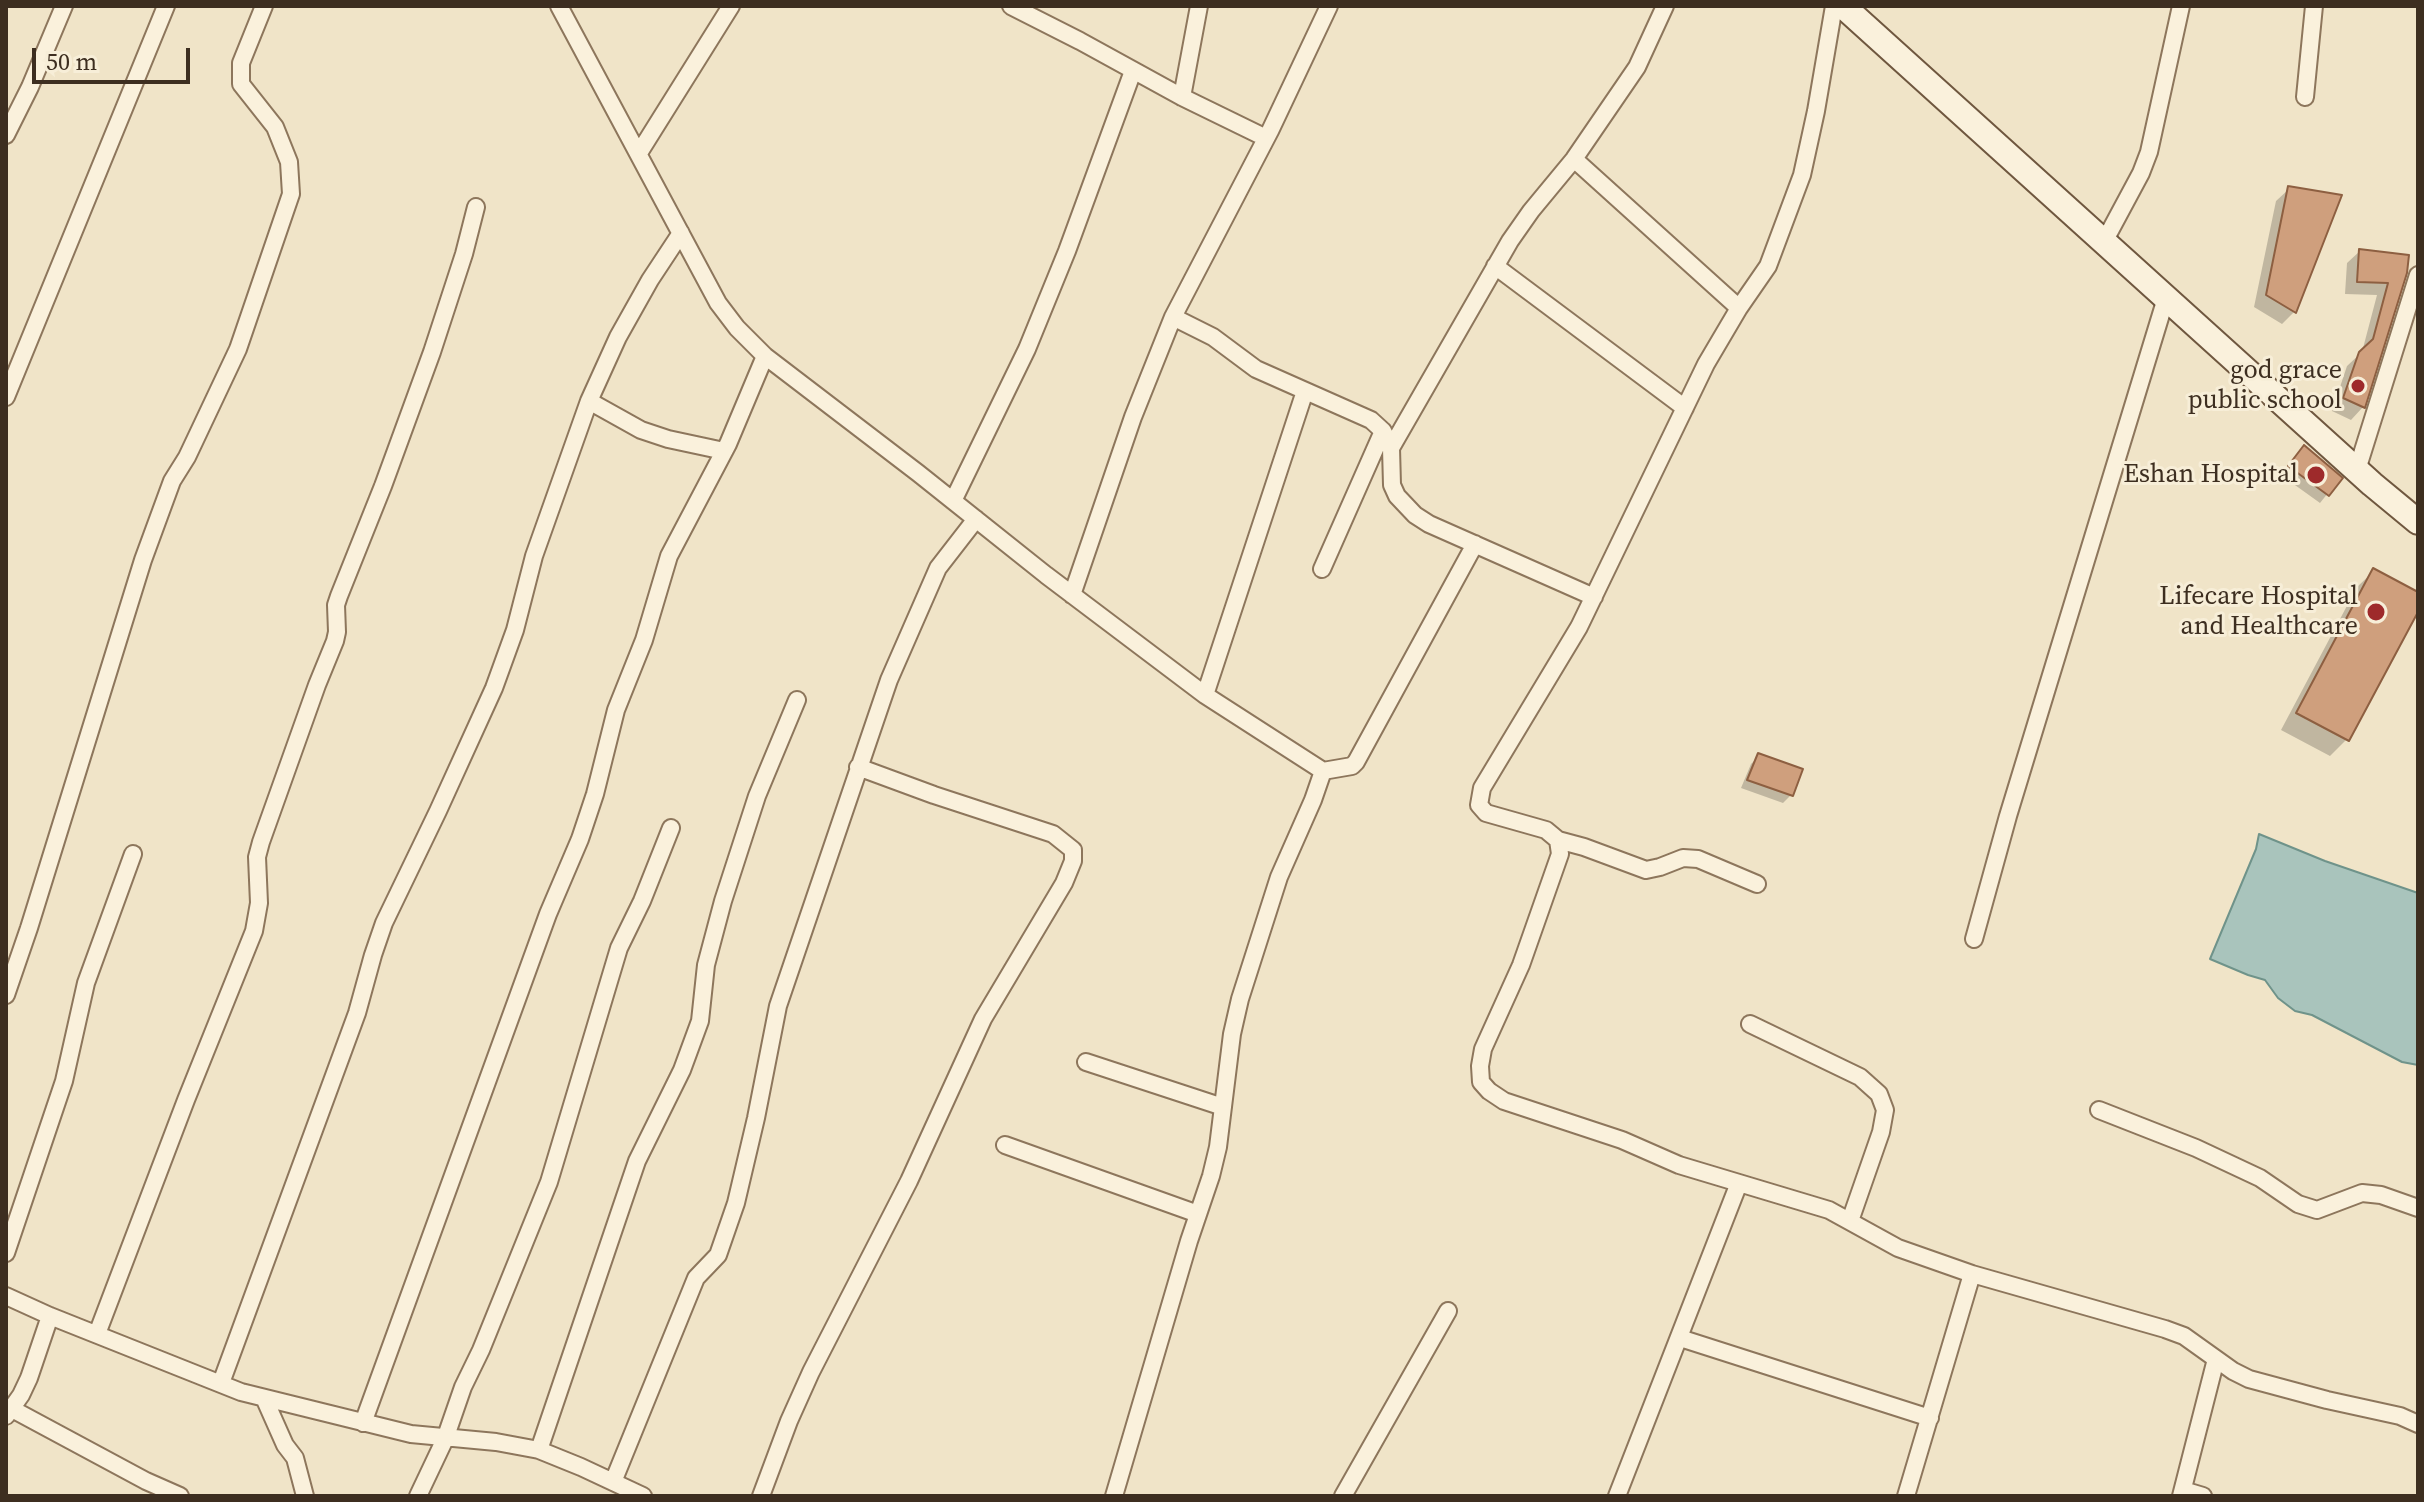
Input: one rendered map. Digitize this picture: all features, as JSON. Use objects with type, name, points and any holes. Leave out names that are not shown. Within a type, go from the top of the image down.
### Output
[{"type":"main road","points":[[1843,6],[2418,522]]},
{"type":"street","points":[[6,135],[64,6]]},
{"type":"street","points":[[6,397],[166,6]]},
{"type":"street","points":[[6,995],[143,560],[172,481],[187,457],[238,349],[291,194],[289,162],[275,127],[241,84],[241,63],[264,6]]},
{"type":"street","points":[[559,6],[718,303],[737,328],[765,356],[1072,595],[1205,695],[1323,771],[1352,766],[1356,762],[1475,544]]},
{"type":"street","points":[[639,153],[731,6]]},
{"type":"street","points":[[1011,6],[1266,138]]},
{"type":"street","points":[[1182,97],[1199,6]]},
{"type":"street","points":[[1072,595],[1133,417],[1173,317],[1266,138],[1329,6]]},
{"type":"street","points":[[1391,448],[1495,266],[1531,211],[1574,159],[1637,67],[1665,6]]},
{"type":"street","points":[[1757,884],[1698,859],[1683,858],[1646,870],[1558,840],[1546,830],[1486,813],[1479,805],[1482,788],[1564,653],[1594,597],[1706,364],[1768,266],[1802,175],[1834,6]]},
{"type":"street","points":[[2104,242],[2149,152],[2181,6]]},
{"type":"street","points":[[2305,97],[2314,6]]},
{"type":"street","points":[[953,501],[1027,349],[1067,251],[1133,71]]},
{"type":"street","points":[[1574,159],[1739,308]]},
{"type":"street","points":[[97,1334],[254,931],[259,903],[257,857],[261,842],[335,641],[336,605],[432,352],[476,207]]},
{"type":"street","points":[[221,1383],[357,1013],[384,923],[494,688],[515,630],[534,556],[589,401],[618,337],[681,233]]},
{"type":"street","points":[[1495,266],[1685,408]]},
{"type":"street","points":[[2357,470],[2418,275]]},
{"type":"street","points":[[1974,939],[2008,816],[2166,298]]},
{"type":"street","points":[[1173,317],[1213,337],[1256,369],[1371,420],[1383,431],[1391,448],[1392,485],[1397,496],[1415,515],[1594,597]]},
{"type":"street","points":[[363,1423],[548,914],[580,839],[616,710],[644,640],[669,556],[724,451],[765,356]]},
{"type":"street","points":[[1205,695],[1305,391]]},
{"type":"street","points":[[589,401],[641,430],[724,451]]},
{"type":"street","points":[[1322,569],[1383,431]]},
{"type":"street","points":[[613,1482],[696,1278],[718,1255],[736,1203],[778,1006],[889,680],[938,568],[976,519]]},
{"type":"street","points":[[539,1450],[637,1161],[682,1070],[700,1021],[706,965],[723,901],[757,796],[797,700]]},
{"type":"street","points":[[761,1496],[811,1372],[909,1181],[983,1019],[1064,883],[1073,861],[1073,850],[1053,834],[858,767]]},
{"type":"street","points":[[1114,1496],[1211,1176],[1240,999],[1279,877],[1323,771]]},
{"type":"street","points":[[418,1496],[445,1439],[463,1387],[492,1325],[549,1182],[619,948],[642,901],[671,828]]},
{"type":"street","points":[[1558,840],[1560,854],[1526,951],[1483,1049],[1481,1082],[1489,1091],[1504,1101],[1622,1140],[1679,1165],[1829,1210],[1898,1248],[1972,1274],[2184,1336],[2249,1379],[2400,1416],[2418,1424]]},
{"type":"street","points":[[6,1253],[64,1081],[86,983],[133,854]]},
{"type":"street","points":[[1750,1024],[1860,1077],[1879,1094],[1885,1110],[1881,1132],[1850,1221]]},
{"type":"street","points":[[1086,1062],[1223,1107]]},
{"type":"street","points":[[2099,1110],[2196,1148],[2260,1178],[2298,1204],[2317,1210],[2362,1193],[2381,1195],[2418,1208]]},
{"type":"street","points":[[1005,1145],[1198,1214]]},
{"type":"street","points":[[1617,1496],[1739,1183]]},
{"type":"street","points":[[1906,1496],[1972,1274]]},
{"type":"street","points":[[6,1296],[265,1400],[411,1434],[496,1442],[539,1450],[643,1496]]},
{"type":"street","points":[[1343,1496],[1448,1311]]},
{"type":"street","points":[[50,1316],[29,1378],[9,1413],[180,1496]]},
{"type":"street","points":[[1680,1338],[1930,1418]]},
{"type":"street","points":[[2203,1496],[2182,1493],[2216,1359]]},
{"type":"street","points":[[265,1400],[285,1445],[295,1458],[305,1496]]},
{"type":"water","points":[[2259,834],[2418,893],[2418,1065],[2402,1062],[2312,1015],[2295,1011],[2278,998],[2265,980],[2210,959],[2256,849]]},
{"type":"building","points":[[2288,186],[2342,195],[2296,313],[2266,295]]},
{"type":"building","points":[[2359,249],[2409,255],[2407,273],[2365,408],[2343,398],[2359,352],[2373,339],[2388,283],[2357,282]]},
{"type":"building","points":[[2304,445],[2343,478],[2329,496],[2288,466]]},
{"type":"building","points":[[2373,568],[2418,592],[2418,612],[2349,741],[2296,713]]},
{"type":"building","points":[[1758,753],[1803,769],[1793,796],[1747,780]]},
{"type":"place","name":"god grace public school","points":[[2358,386]]},
{"type":"place","name":"Eshan Hospital","points":[[2316,475]]},
{"type":"place","name":"Lifecare Hospital and Healthcare","points":[[2376,612]]}]
